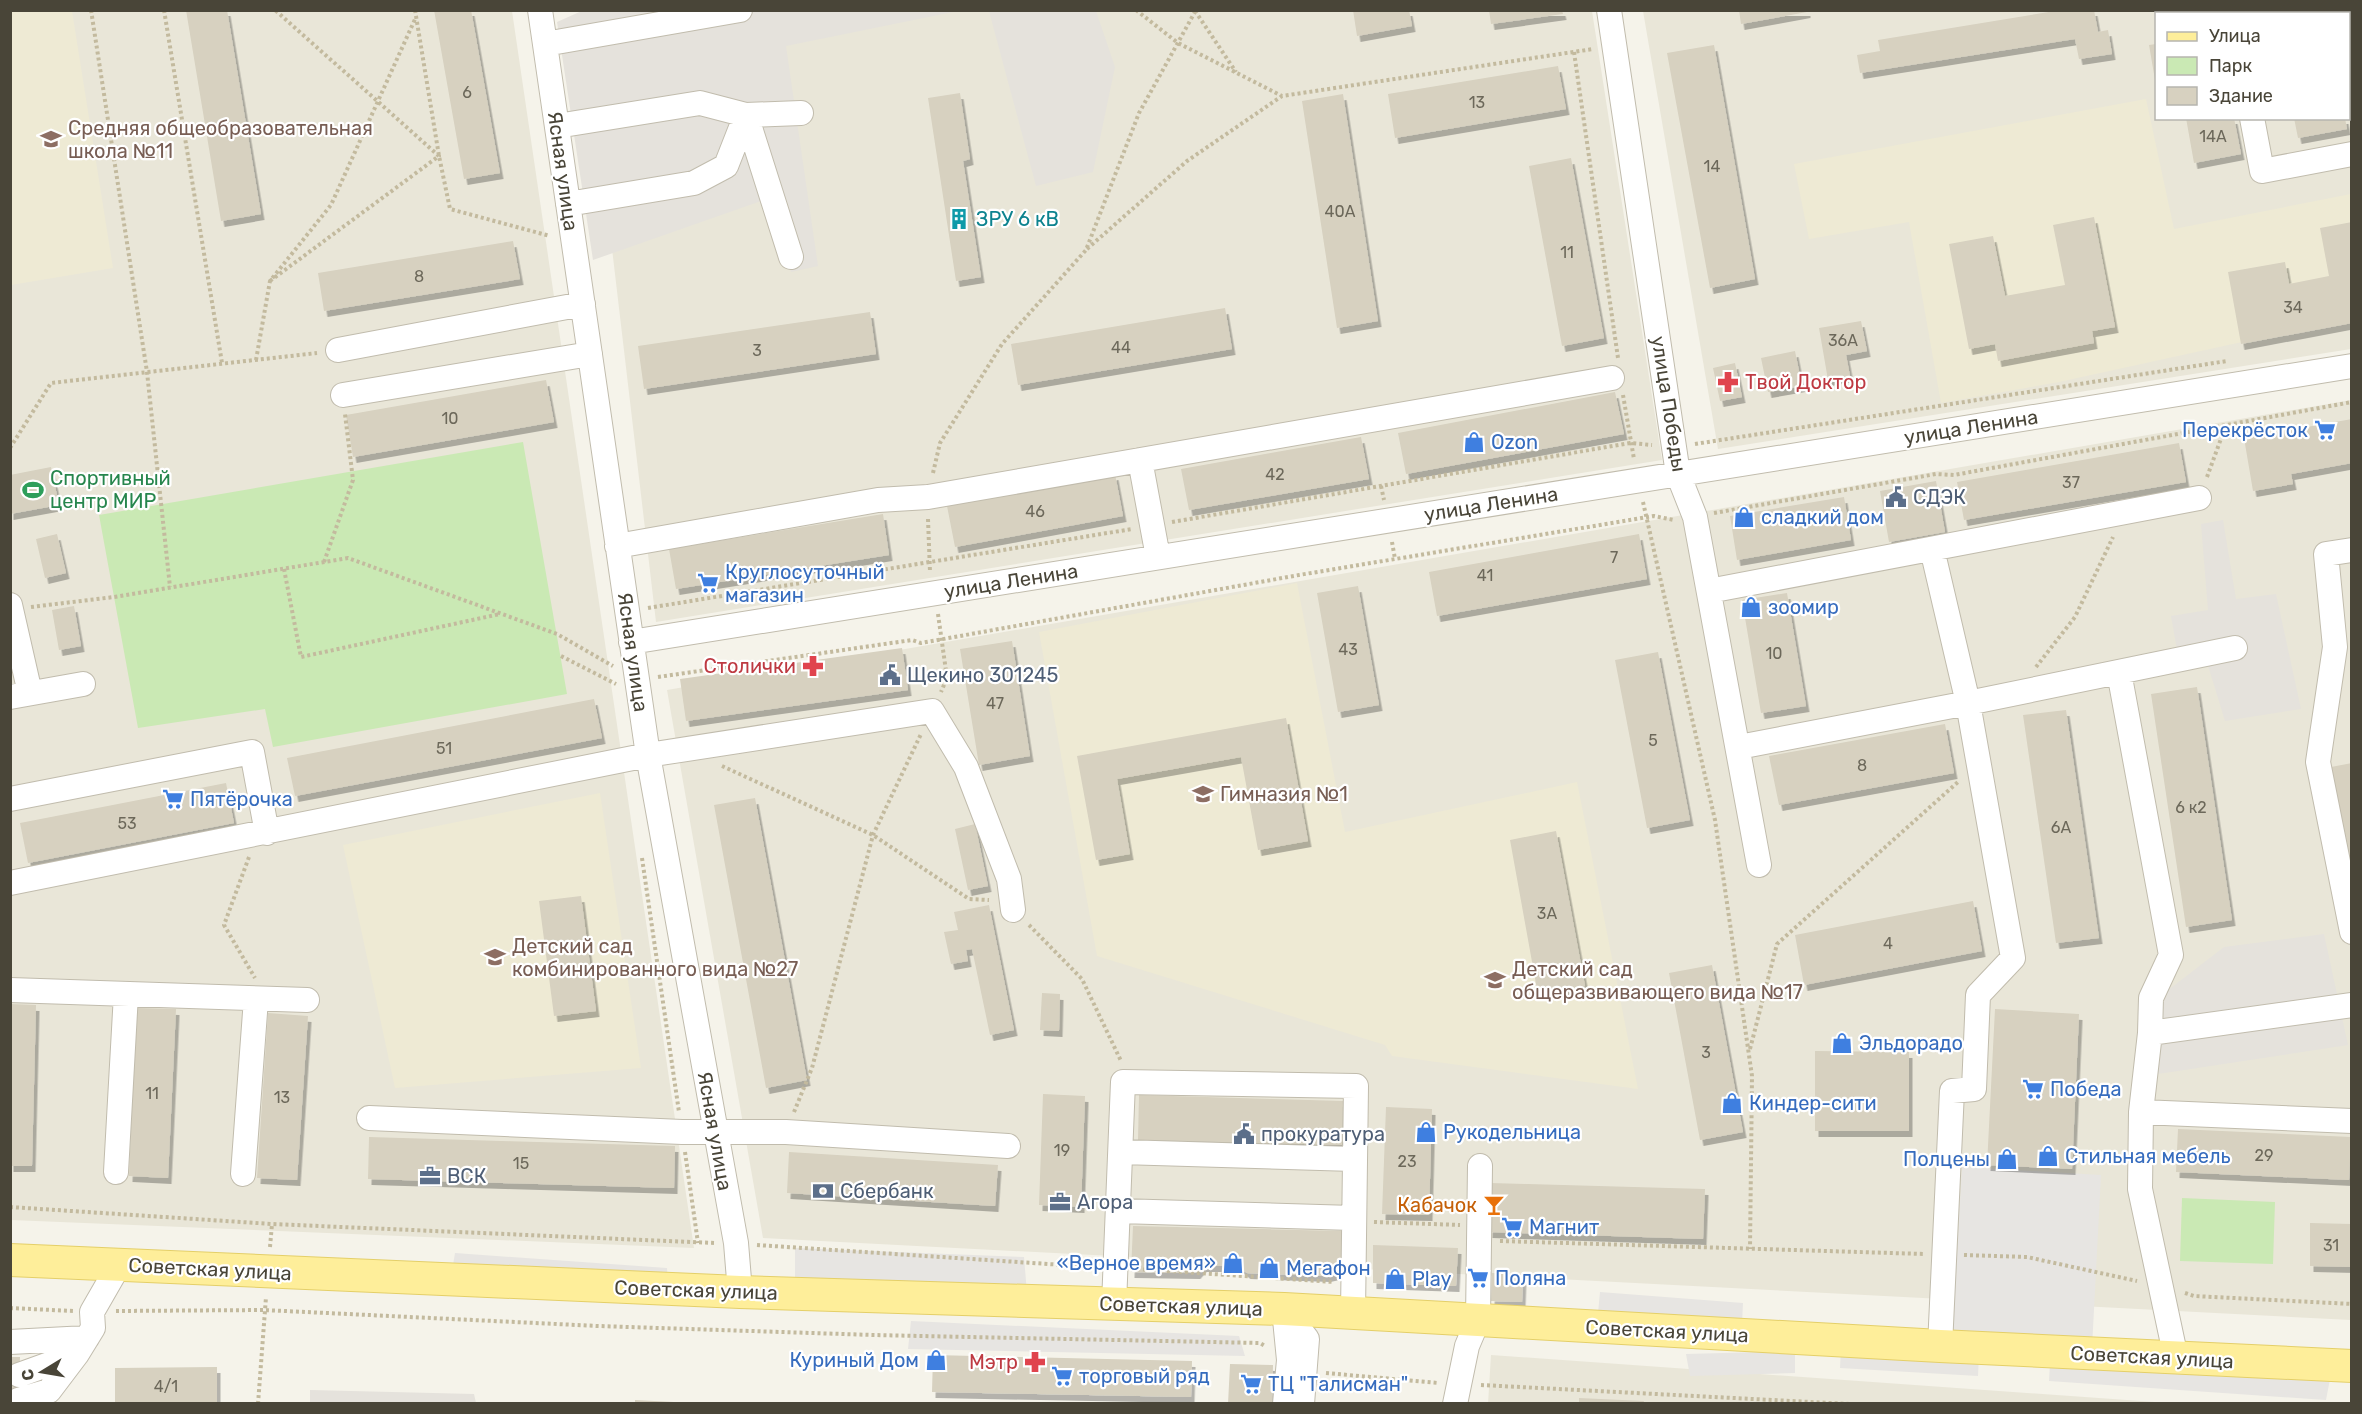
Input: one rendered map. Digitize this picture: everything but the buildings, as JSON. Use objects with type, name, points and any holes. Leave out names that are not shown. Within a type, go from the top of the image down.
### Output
[{"type":"main road","name":"Советская улица","points":[[10,1260],[740,1292],[1284,1309],[1940,1346],[2352,1366]]},
{"type":"street","points":[[545,44],[740,10]]},
{"type":"street","name":"улица Победы","points":[[1609,10],[1678,474],[1695,517],[1759,865]]},
{"type":"street","name":"Ясная улица","points":[[545,13],[545,44],[631,642],[627,682],[648,755],[736,1244],[740,1292]]},
{"type":"street","points":[[557,126],[700,103],[746,115],[801,113]]},
{"type":"street","points":[[568,204],[694,183],[726,166],[746,115]]},
{"type":"street","points":[[746,115],[791,257]]},
{"type":"street","points":[[2252,120],[2262,171],[2352,154]]},
{"type":"street","points":[[338,350],[583,304]]},
{"type":"street","points":[[343,395],[590,354]]},
{"type":"street","name":"улица Ленина","points":[[631,642],[2352,366]]},
{"type":"street","points":[[617,546],[878,500],[928,497],[1617,373]]},
{"type":"street","points":[[1140,460],[1158,557]]},
{"type":"street","points":[[1710,591],[2199,498]]},
{"type":"street","points":[[1932,549],[1968,703],[2013,958],[1978,995],[1974,1089],[1952,1091],[1940,1346]]},
{"type":"street","points":[[2352,550],[2326,554],[2335,646],[2318,762],[2352,932]]},
{"type":"street","points":[[11,607],[20,695],[83,684]]},
{"type":"street","points":[[1739,747],[2235,648]]},
{"type":"street","points":[[2119,672],[2171,955],[2151,998],[2150,1033],[2141,1112],[2140,1189],[2176,1358]]},
{"type":"street","points":[[10,883],[648,755],[932,711],[966,767],[1009,879],[1013,910]]},
{"type":"street","points":[[10,799],[252,752],[262,834]]},
{"type":"street","points":[[10,990],[307,1000]]},
{"type":"street","points":[[116,1172],[126,994]]},
{"type":"street","points":[[243,1174],[262,999]]},
{"type":"street","points":[[2150,1033],[2352,1005]]},
{"type":"street","points":[[1114,1304],[1123,1082],[1356,1086],[1353,1313]]},
{"type":"street","points":[[2141,1112],[2352,1121]]},
{"type":"street","points":[[369,1118],[682,1132],[786,1132],[1008,1146]]},
{"type":"street","points":[[1121,1152],[1354,1159]]},
{"type":"street","points":[[1457,1394],[1467,1346],[1478,1320],[1480,1166]]},
{"type":"street","points":[[1119,1211],[1353,1220]]},
{"type":"street","points":[[18,1400],[49,1391],[93,1328],[92,1312],[119,1265]]},
{"type":"street","points":[[1284,1309],[1307,1339],[1285,1404]]},
{"type":"street","points":[[10,1342],[82,1346]]},
{"type":"street","points":[[19,1375],[82,1346]]},
{"type":"street","points":[[1297,1365],[1302,1404]]},
{"type":"path","points":[[91,10],[147,372],[170,587]]},
{"type":"path","points":[[164,10],[222,363]]},
{"type":"path","points":[[275,10],[439,156]]},
{"type":"path","points":[[415,10],[450,209],[550,236]]},
{"type":"path","points":[[1136,10],[1178,44],[1282,96]]},
{"type":"path","points":[[1086,250],[1139,113],[1195,11],[1236,73]]},
{"type":"path","points":[[256,360],[270,281],[331,206],[416,17]]},
{"type":"path","points":[[786,1132],[812,1068],[873,835],[947,678],[943,639],[928,562],[928,497],[940,443],[1002,344],[1086,250],[1187,161],[1282,96],[1614,46]]},
{"type":"path","points":[[1574,52],[1617,373],[1646,518],[1714,820],[1749,1053],[1752,1076],[1750,1249]]},
{"type":"path","points":[[270,281],[439,156]]},
{"type":"path","points":[[10,448],[51,383],[338,350]]},
{"type":"path","points":[[627,611],[1152,525],[1630,442],[1674,447],[2235,360]]},
{"type":"path","points":[[324,562],[353,480],[343,395]]},
{"type":"path","points":[[561,656],[627,682],[912,640],[921,643],[1299,575],[1654,516],[1670,521],[1936,474],[1954,475],[2352,402]]},
{"type":"path","points":[[2199,498],[2226,425]]},
{"type":"path","points":[[2016,693],[2075,617],[2125,512]]},
{"type":"path","points":[[11,607],[114,597],[348,558],[557,634],[613,666]]},
{"type":"path","points":[[284,569],[301,657],[501,614]]},
{"type":"path","points":[[1749,1053],[1777,944],[1958,782],[1975,742]]},
{"type":"path","points":[[686,749],[873,835],[969,899],[1004,900],[1082,979],[1121,1057],[1123,1082]]},
{"type":"path","points":[[262,834],[224,925],[262,999]]},
{"type":"path","points":[[1353,1220],[1478,1233],[1750,1249],[2027,1257],[2160,1285],[2194,1296],[2352,1304]]},
{"type":"path","points":[[10,1308],[92,1312],[264,1310],[598,1326],[873,1335],[1260,1343],[1297,1365],[1457,1394],[1850,1404]]},
{"type":"path","points":[[258,1404],[264,1310]]},
{"type":"shaded area","name":"Средняя общеобразовательная школа №11","points":[[11,10],[72,11],[113,268],[11,285]]},
{"type":"shaded area","points":[[584,10],[958,11],[786,46],[818,266],[791,272],[767,199],[593,260],[557,22]]},
{"type":"shaded area","points":[[11,11],[512,11],[694,1248],[11,1220]]},
{"type":"shaded area","points":[[584,11],[1592,11],[1662,460],[656,622]]},
{"type":"shaded area","points":[[989,11],[1096,11],[1115,67],[1093,172],[1036,186]]},
{"type":"shaded area","points":[[1643,11],[2344,11],[2155,12],[2155,120],[2350,120],[2350,40],[2352,50],[2351,349],[1718,449]]},
{"type":"shaded area","points":[[2146,99],[2174,229],[2351,194],[2351,323],[2242,342],[2059,382],[1941,403],[1909,222],[1809,239],[1794,164]]},
{"type":"shaded area","points":[[2351,400],[2351,1320],[763,1238],[667,690]]},
{"type":"shaded area","points":[[2223,520],[2236,599],[2276,594],[2301,709],[2225,721],[2202,646],[2177,650],[2171,616],[2208,610],[2201,524]]},
{"type":"shaded area","name":"Гимназия №1","points":[[1297,583],[1345,832],[1577,782],[1638,1089],[1392,1056],[1385,1045],[1097,956],[1039,632]]},
{"type":"shaded area","name":"Детский сад комбинированного вида №27","points":[[600,793],[641,1068],[395,1088],[343,845]]},
{"type":"shaded area","points":[[2324,934],[2348,1045],[2158,1074],[2154,1001],[2224,947]]},
{"type":"shaded area","points":[[1962,1167],[2101,1175],[2092,1348],[1952,1341]]},
{"type":"shaded area","points":[[795,1248],[1024,1257],[1027,1293],[795,1277]]},
{"type":"shaded area","points":[[455,1253],[667,1268],[668,1282],[452,1271]]},
{"type":"shaded area","points":[[1600,1292],[1743,1303],[1742,1324],[1598,1313]]},
{"type":"shaded area","points":[[911,1321],[1239,1336],[1245,1356],[908,1349]]},
{"type":"shaded area","points":[[1841,1348],[1979,1354],[1978,1376],[1840,1368]]},
{"type":"shaded area","points":[[1795,1351],[1795,1373],[1690,1376],[1686,1354]]},
{"type":"shaded area","points":[[1491,1355],[2169,1403],[1488,1404]]},
{"type":"shaded area","points":[[2050,1363],[2330,1379],[2326,1400],[2049,1381]]},
{"type":"shaded area","points":[[310,1390],[474,1394],[476,1403],[310,1403]]},
{"type":"green space","points":[[523,442],[567,694],[273,747],[265,709],[138,728],[99,515]]},
{"type":"green space","points":[[2182,1198],[2275,1202],[2273,1264],[2180,1261]]},
{"type":"place","name":"Средняя общеобразовательная школа №11","points":[[51,139]]},
{"type":"place","name":"ЗРУ 6 кВ","points":[[959,219]]},
{"type":"place","name":"Твой Доктор","points":[[1728,382]]},
{"type":"place","name":"Перекрёсток","points":[[2325,430]]},
{"type":"place","name":"Ozon","points":[[1474,442]]},
{"type":"place","name":"Спортивный центр МИР","points":[[33,490]]},
{"type":"place","name":"СДЭК","points":[[1896,497]]},
{"type":"place","name":"сладкий дом","points":[[1744,517]]},
{"type":"place","name":"Круглосуточный магазин","points":[[708,583]]},
{"type":"place","name":"зоомир","points":[[1751,607]]},
{"type":"place","name":"Столички","points":[[813,666]]},
{"type":"place","name":"Щекино 301245","points":[[890,675]]},
{"type":"place","name":"Гимназия №1","points":[[1203,794]]},
{"type":"place","name":"Пятёрочка","points":[[173,799]]},
{"type":"place","name":"Детский сад комбинированного вида №27","points":[[495,957]]},
{"type":"place","name":"Детский сад общеразвивающего вида №17","points":[[1495,980]]},
{"type":"place","name":"Эльдорадо","points":[[1842,1043]]},
{"type":"place","name":"Победа","points":[[2033,1089]]},
{"type":"place","name":"Киндер-сити","points":[[1732,1103]]},
{"type":"place","name":"Рукодельница","points":[[1426,1132]]},
{"type":"place","name":"прокуратура","points":[[1244,1134]]},
{"type":"place","name":"Стильная мебель","points":[[2048,1156]]},
{"type":"place","name":"Полцены","points":[[2007,1159]]},
{"type":"place","name":"ВСК","points":[[430,1176]]},
{"type":"place","name":"Сбербанк","points":[[823,1191]]},
{"type":"place","name":"Агора","points":[[1060,1202]]},
{"type":"place","name":"Кабачок","points":[[1494,1205]]},
{"type":"place","name":"Магнит","points":[[1512,1227]]},
{"type":"place","name":"«Верное время»","points":[[1233,1263]]},
{"type":"place","name":"Мегафон","points":[[1269,1268]]},
{"type":"place","name":"Поляна","points":[[1478,1278]]},
{"type":"place","name":"Рlay","points":[[1395,1279]]},
{"type":"place","name":"Куриный Дом","points":[[936,1360]]},
{"type":"place","name":"Мэтр","points":[[1035,1362]]},
{"type":"place","name":"торговый ряд","points":[[1062,1376]]},
{"type":"place","name":"ТЦ \"Талисман\"","points":[[1251,1384]]}]
